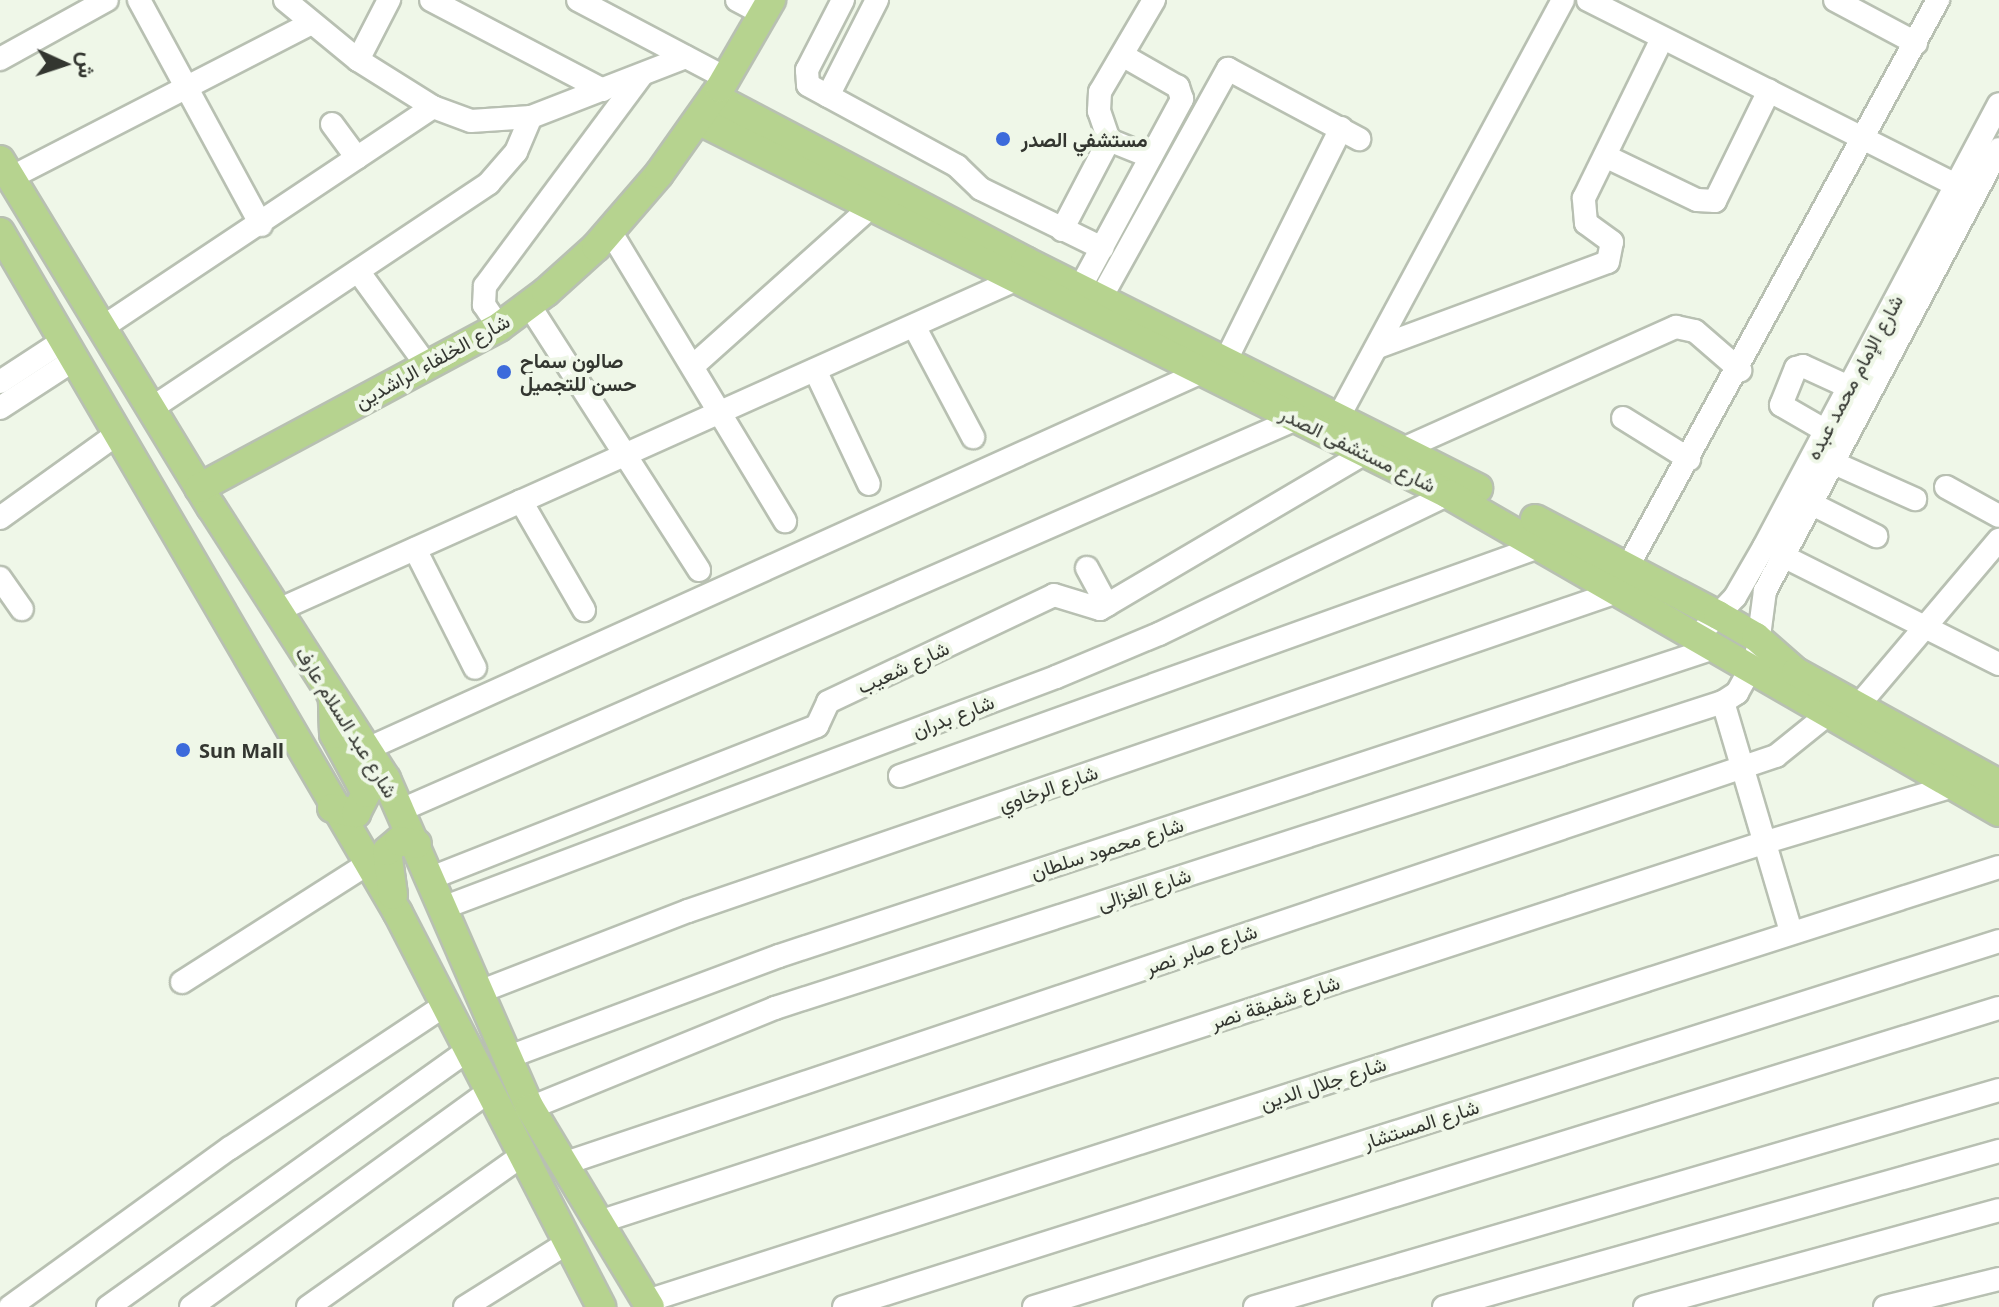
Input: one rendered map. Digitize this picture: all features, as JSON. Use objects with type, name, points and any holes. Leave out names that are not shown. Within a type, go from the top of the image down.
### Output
[{"type":"main road","name":"شارع الخلفاء الراشدين","points":[[199,488],[499,327],[529,305],[610,231],[698,120],[767,7]]},
{"type":"main road","name":"شارع مستشفى الصدر","points":[[720,87],[1090,293],[1214,366],[1296,419],[1544,545],[1624,580],[1706,609],[1756,637],[1770,673],[1827,715],[1999,812]]},
{"type":"main road","name":"شارع مستشفى الصدر","points":[[698,120],[1015,280],[1339,416],[1405,448],[1624,580],[1694,639],[1770,673],[1858,706],[1999,784]]},
{"type":"main road","name":"شارع عبد السلام عارف","points":[[5,169],[199,488],[367,749],[417,844],[530,1108],[649,1304]]},
{"type":"main road","points":[[0,232],[332,808],[398,913],[601,1307]]},
{"type":"main road","points":[[1694,639],[1706,609]]},
{"type":"main road","points":[[332,808],[356,813],[366,793],[334,734],[333,698]]},
{"type":"main road","points":[[398,913],[387,851],[399,841],[417,844]]},
{"type":"street","points":[[0,59],[107,0]]},
{"type":"street","points":[[139,0],[183,89],[261,225]]},
{"type":"street","points":[[285,0],[310,24],[358,60],[433,107],[471,121],[531,117],[686,57]]},
{"type":"street","points":[[358,60],[389,0]]},
{"type":"street","points":[[431,0],[603,90]]},
{"type":"street","points":[[578,0],[686,57],[720,87]]},
{"type":"street","points":[[737,0],[767,7]]},
{"type":"street","points":[[843,0],[806,75],[808,85],[957,166],[981,189],[1102,248]]},
{"type":"street","points":[[828,96],[877,0]]},
{"type":"street","points":[[1062,230],[1109,140],[1098,101],[1154,0]]},
{"type":"street","points":[[1339,416],[1563,0]]},
{"type":"street","points":[[1588,0],[1956,185]]},
{"type":"street","points":[[1835,0],[1916,43]]},
{"type":"street","points":[[1624,580],[1938,0]]},
{"type":"street","points":[[5,169],[183,89],[310,24]]},
{"type":"street","points":[[1378,347],[1608,262],[1613,255],[1612,242],[1582,215],[1584,198],[1662,39]]},
{"type":"street","points":[[1090,293],[1102,248],[1182,93],[1122,55]]},
{"type":"street","points":[[367,749],[1214,366],[1350,133],[1228,69],[1090,293]]},
{"type":"street","points":[[499,327],[484,305],[485,286],[641,76]]},
{"type":"street","points":[[1605,156],[1697,200],[1715,201],[1769,91]]},
{"type":"street","name":"شارع الإمام محمد عبده","points":[[1756,637],[1755,586],[1826,431],[1999,104]]},
{"type":"street","points":[[100,329],[261,225],[433,107]]},
{"type":"street","points":[[152,408],[489,183],[516,152],[531,117]]},
{"type":"street","points":[[332,124],[357,158]]},
{"type":"street","points":[[1109,140],[1151,157]]},
{"type":"street","name":"شارع الإمام محمد عبده","points":[[1706,609],[1755,586],[1785,557],[1999,149]]},
{"type":"street","points":[[693,366],[870,208]]},
{"type":"street","points":[[610,231],[785,521]]},
{"type":"street","points":[[358,271],[427,366]]},
{"type":"street","points":[[276,611],[1015,280]]},
{"type":"street","points":[[529,305],[699,570]]},
{"type":"street","points":[[914,326],[973,437]]},
{"type":"street","points":[[1405,448],[1676,327],[1695,331],[1740,370]]},
{"type":"street","points":[[0,382],[69,351]]},
{"type":"street","points":[[0,408],[69,351]]},
{"type":"street","points":[[1826,431],[1781,405],[1791,378],[1803,366],[1849,387]]},
{"type":"street","points":[[815,370],[869,484]]},
{"type":"street","points":[[1623,418],[1689,459]]},
{"type":"street","points":[[401,810],[1296,419]]},
{"type":"street","points":[[0,518],[117,434]]},
{"type":"street","points":[[1087,568],[1107,605],[1365,453]]},
{"type":"street","points":[[1834,463],[1915,499]]},
{"type":"street","points":[[1946,487],[1999,516]]},
{"type":"street","name":"شارع بدران","points":[[445,907],[1082,666],[1448,494]]},
{"type":"street","points":[[521,501],[584,610]]},
{"type":"street","points":[[1812,504],[1876,536]]},
{"type":"street","points":[[1858,706],[1999,540]]},
{"type":"street","points":[[900,776],[1544,545]]},
{"type":"street","points":[[415,549],[475,668]]},
{"type":"street","points":[[1785,557],[1999,664]]},
{"type":"street","points":[[0,578],[22,609]]},
{"type":"street","name":"شارع الرخاوي","points":[[479,992],[688,911],[1624,580]]},
{"type":"street","name":"شارع شعيب","points":[[431,878],[817,726],[828,702],[1054,595],[1095,610],[1107,605]]},
{"type":"street","name":"شارع محمود سلطان","points":[[506,1058],[779,956],[1694,639]]},
{"type":"street","name":"شارع الغزالى","points":[[530,1108],[775,1008],[1723,702],[1770,673]]},
{"type":"street","points":[[1723,702],[1740,768],[1791,932]]},
{"type":"street","name":"شارع صابر نصر","points":[[563,1164],[1776,756],[1827,715]]},
{"type":"street","name":"شارع شفيقة نصر","points":[[599,1222],[1763,843],[1953,786]]},
{"type":"street","points":[[182,982],[367,864]]},
{"type":"street","name":"شارع جلال الدين","points":[[649,1304],[1999,867]]},
{"type":"street","name":"شارع المستشار","points":[[844,1307],[1999,941]]},
{"type":"street","points":[[10,1307],[230,1148],[444,1006]]},
{"type":"street","points":[[1034,1307],[1999,1008]]},
{"type":"street","points":[[108,1307],[467,1051]]},
{"type":"street","points":[[1255,1307],[1999,1090]]},
{"type":"street","points":[[191,1307],[488,1092]]},
{"type":"street","points":[[1444,1307],[1999,1151]]},
{"type":"street","points":[[308,1307],[521,1156]]},
{"type":"street","points":[[1645,1307],[1999,1210]]},
{"type":"street","points":[[465,1307],[566,1244]]},
{"type":"street","points":[[1885,1307],[1999,1279]]},
{"type":"place","name":"مستشفي الصدر","points":[[1003,139]]},
{"type":"place","name":"صالون سماح حسن للتجميل","points":[[504,372]]},
{"type":"place","name":"Sun Mall","points":[[183,750]]}]
